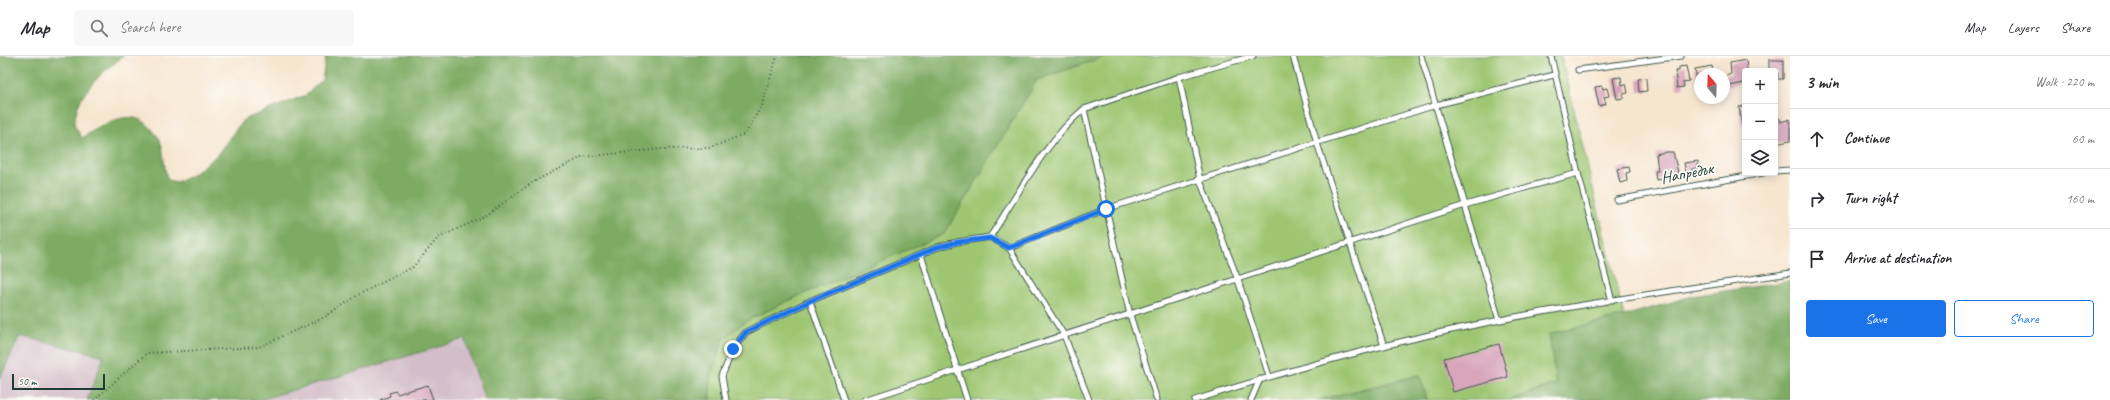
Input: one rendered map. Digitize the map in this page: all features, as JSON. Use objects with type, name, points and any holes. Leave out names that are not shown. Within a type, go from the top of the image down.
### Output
[{"type":"lane","points":[[990,238],[1053,142],[1072,120],[1084,110],[1179,77],[1253,56]]},
{"type":"lane","points":[[1293,56],[1317,143],[1384,346]]},
{"type":"lane","points":[[1421,56],[1499,320]]},
{"type":"lane","points":[[1551,56],[1554,75],[1578,173],[1612,301]]},
{"type":"lane","points":[[1578,70],[1681,56]]},
{"type":"lane","points":[[1009,248],[1106,209],[1436,105],[1554,75]]},
{"type":"lane","points":[[1179,77],[1200,180],[1238,280],[1269,376]]},
{"type":"lane","points":[[1084,110],[1130,315],[1157,400]]},
{"type":"lane","points":[[1778,171],[1790,170]]},
{"type":"lane","points":[[865,400],[1465,205],[1578,173]]},
{"type":"lane","name":"Напредък","points":[[1617,200],[1747,176]]},
{"type":"lane","points":[[726,400],[722,376],[733,349],[746,332],[810,301],[921,254],[958,242],[990,238],[1009,248],[1064,335],[1089,400]]},
{"type":"lane","points":[[921,254],[968,400]]},
{"type":"lane","points":[[1195,400],[1269,376],[1384,346],[1499,320],[1790,273]]},
{"type":"lane","points":[[810,301],[844,400]]},
{"type":"lane","points":[[1251,400],[1260,379]]},
{"type":"path","points":[[94,400],[147,353],[259,346],[325,317],[358,295],[412,267],[438,238],[485,216],[533,182],[582,157],[662,149],[710,148],[746,134],[762,105],[777,56]]},
{"type":"shaded area","points":[[20,336],[105,356],[87,400],[0,400],[0,378]]},
{"type":"shaded area","points":[[465,339],[485,400],[260,400]]},
{"type":"green space","points":[[0,56],[124,56],[104,72],[86,91],[78,106],[74,125],[82,138],[107,123],[116,120],[135,118],[143,121],[151,128],[160,140],[168,180],[177,182],[192,175],[216,156],[243,120],[306,95],[322,80],[326,56],[1106,56],[1037,80],[944,234],[796,297],[746,321],[723,339],[710,382],[711,400],[485,400],[465,339],[260,400],[87,400],[104,356],[20,336],[0,378]]},
{"type":"green space","points":[[1106,56],[1561,56],[1624,316],[1549,334],[1556,384],[1509,400],[1427,400],[1420,375],[1318,400],[711,400],[710,382],[723,339],[746,321],[796,297],[944,234],[1037,80]]},
{"type":"green space","points":[[1790,281],[1790,400],[1509,400],[1556,384],[1549,334],[1624,316],[1692,296]]},
{"type":"green space","points":[[1420,375],[1427,400],[1318,400]]},
{"type":"building","points":[[1746,60],[1747,68],[1742,68],[1742,83],[1730,86],[1730,63]]},
{"type":"building","points":[[1769,60],[1783,60],[1783,79],[1778,79],[1778,68],[1769,68]]},
{"type":"building","points":[[1686,66],[1689,81],[1683,82],[1684,87],[1677,88],[1675,71],[1679,71],[1679,67]]},
{"type":"building","points":[[1712,66],[1712,68],[1701,68]]},
{"type":"building","points":[[1621,77],[1622,85],[1626,84],[1628,93],[1623,94],[1624,98],[1617,99],[1613,78]]},
{"type":"building","points":[[1646,78],[1647,91],[1639,92],[1638,79]]},
{"type":"building","points":[[1602,86],[1603,89],[1607,88],[1609,96],[1604,97],[1606,104],[1599,106],[1595,87]]},
{"type":"building","points":[[1742,106],[1742,125],[1739,107]]},
{"type":"building","points":[[1778,118],[1781,122],[1790,119],[1790,141],[1778,143]]},
{"type":"building","points":[[1673,152],[1679,177],[1656,180],[1655,171],[1658,171],[1656,154]]},
{"type":"building","points":[[1698,161],[1698,168],[1692,169],[1692,173],[1686,173],[1684,163]]},
{"type":"building","points":[[1629,167],[1630,172],[1626,173],[1627,181],[1620,183],[1617,169]]},
{"type":"building","points":[[1499,344],[1508,377],[1453,392],[1444,358]]},
{"type":"building","points":[[428,385],[433,400],[380,400],[390,396],[389,393],[396,391],[397,394]]},
{"type":"route","points":[[733,349],[746,332],[810,301],[938,247],[971,239],[990,238],[1009,248],[1106,209]]}]
